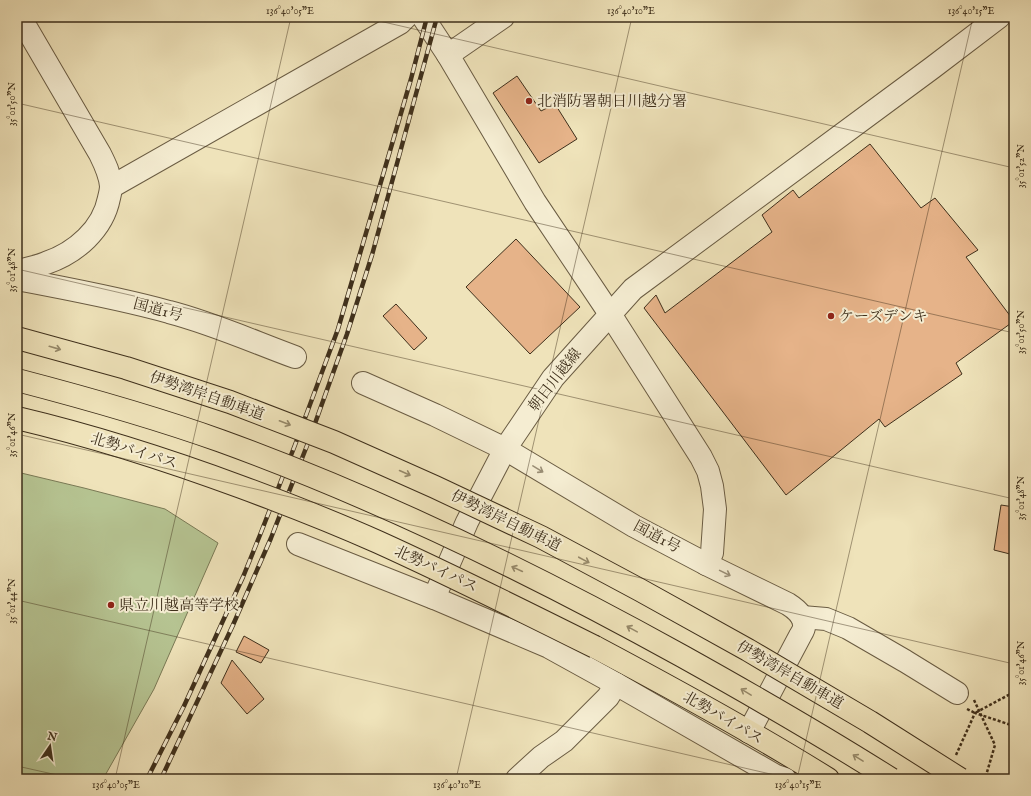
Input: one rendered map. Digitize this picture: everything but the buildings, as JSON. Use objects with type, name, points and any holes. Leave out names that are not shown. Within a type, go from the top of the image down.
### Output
[{"type":"highway","name":"伊勢湾岸自動車道","points":[[17,338],[126,368],[230,402],[334,442],[435,486],[541,538],[640,590],[748,650],[856,714],[957,769]]},
{"type":"highway","points":[[17,380],[118,407],[220,441],[321,479],[423,524],[523,572],[630,627],[739,688],[855,756],[891,779]]},
{"type":"highway","name":"北勢バイパス","points":[[17,418],[119,446],[195,471],[291,506],[377,541],[493,596],[672,688],[749,732],[816,776]]},
{"type":"street","points":[[17,272],[25,268],[47,263],[70,252],[86,240],[99,223],[108,206],[111,187],[108,168],[20,17]]},
{"type":"street","points":[[111,187],[400,23],[406,17]]},
{"type":"street","points":[[423,17],[448,55],[535,202],[610,314],[701,457],[708,471],[712,486],[714,509],[712,552],[706,564]]},
{"type":"street","points":[[448,55],[503,17]]},
{"type":"street","name":"朝日川越線","points":[[505,449],[553,378],[633,289],[999,17]]},
{"type":"street","name":"国道1号","points":[[17,279],[170,312],[208,324],[295,357]]},
{"type":"street","name":"国道1号","points":[[363,383],[435,415],[505,449],[634,526],[797,609],[802,617]]},
{"type":"street","points":[[434,598],[467,522],[505,449]]},
{"type":"street","points":[[298,544],[434,598],[550,647],[776,776],[785,779]]},
{"type":"street","points":[[749,732],[800,636],[804,627],[802,617],[826,618],[848,628],[965,694]]},
{"type":"street","points":[[517,779],[541,757],[564,741],[608,697],[616,684]]},
{"type":"path","points":[[957,769],[975,713],[1014,692]]},
{"type":"path","points":[[965,694],[995,745],[984,779]]},
{"type":"path","points":[[975,713],[1014,726]]},
{"type":"green space","name":"県立川越高等学校","points":[[17,472],[165,509],[218,543],[154,689],[103,779],[17,779]]},
{"type":"railway","points":[[147,779],[184,706],[243,577],[295,445],[338,329],[411,79],[427,17]]},
{"type":"railway","points":[[161,779],[233,625],[271,538],[308,443],[347,334],[372,255],[437,17]]},
{"type":"place","name":"北消防署朝日川越分署","points":[[529,101]]},
{"type":"place","name":"ケーズデンキ","points":[[831,316]]},
{"type":"place","name":"県立川越高等学校","points":[[111,605]]}]
